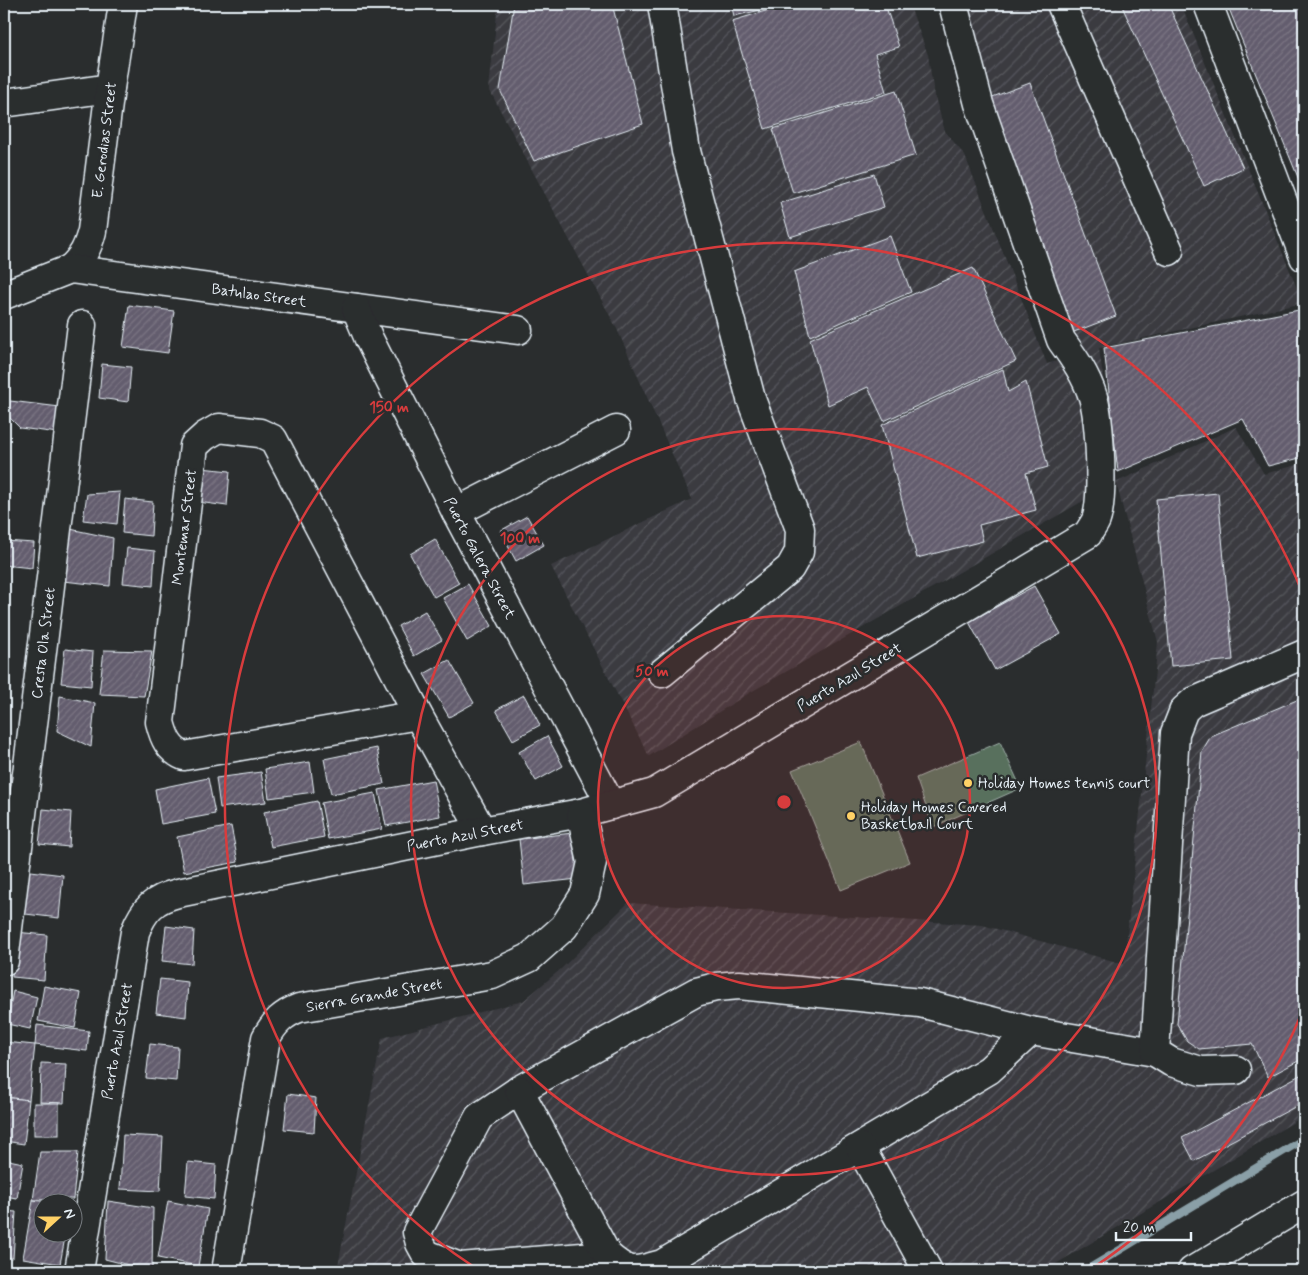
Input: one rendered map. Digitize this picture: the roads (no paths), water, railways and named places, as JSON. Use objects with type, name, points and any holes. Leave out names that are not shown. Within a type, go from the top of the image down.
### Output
[{"type":"main road","name":"E. Gerodias Street","points":[[70,269],[80,260],[88,248],[92,231],[110,88],[123,4]]},
{"type":"main road","points":[[662,4],[686,151],[743,370],[751,399],[800,529],[799,552],[790,568],[662,673]]},
{"type":"main road","name":"Puerto Azul Street","points":[[78,1271],[135,932],[141,917],[152,905],[164,897],[178,892],[482,831],[582,813],[654,793],[1088,534],[1096,520],[1099,501],[1098,422],[1093,398],[1082,370],[1062,340],[1058,330],[979,104],[953,4]]},
{"type":"main road","points":[[1061,4],[1169,251]]},
{"type":"main road","points":[[1208,4],[1304,257]]},
{"type":"main road","points":[[4,103],[110,88]]},
{"type":"main road","name":"Batulao Street","points":[[4,294],[70,269],[518,330]]},
{"type":"main road","name":"Puerto Galera Street","points":[[356,308],[369,339],[456,512],[611,805]]},
{"type":"main road","name":"Cresta Ola Street","points":[[4,961],[82,326]]},
{"type":"main road","name":"Montemar Street","points":[[418,714],[184,756],[174,752],[168,744],[160,722],[194,446],[205,436],[219,428],[260,433],[273,439],[482,831]]},
{"type":"main road","points":[[456,512],[616,430]]},
{"type":"main road","points":[[1155,1052],[1175,733],[1178,720],[1184,710],[1199,698],[1304,654]]},
{"type":"main road","name":"Sierra Grande Street","points":[[226,1271],[266,1038],[272,1026],[284,1015],[299,1008],[492,975],[529,958],[564,927],[585,894],[592,862],[582,813]]},
{"type":"main road","points":[[607,1255],[460,1267],[426,1254],[417,1232],[480,1117],[520,1090],[696,992],[716,987],[739,985],[920,1003],[1031,1031],[1155,1052],[1171,1062],[1201,1071],[1236,1070]]},
{"type":"main road","points":[[520,1090],[607,1255],[622,1268],[638,1271],[662,1264],[989,1070],[1031,1031]]},
{"type":"main road","points":[[860,1147],[928,1271]]},
{"type":"main road","points":[[1192,1271],[1304,1204]]},
{"type":"waterway","points":[[1085,1271],[1304,1139]]},
{"type":"place","name":"Holiday Homes tennis court","points":[[968,783]]},
{"type":"place","name":"Holiday Homes Covered Basketball Court","points":[[851,816]]}]
